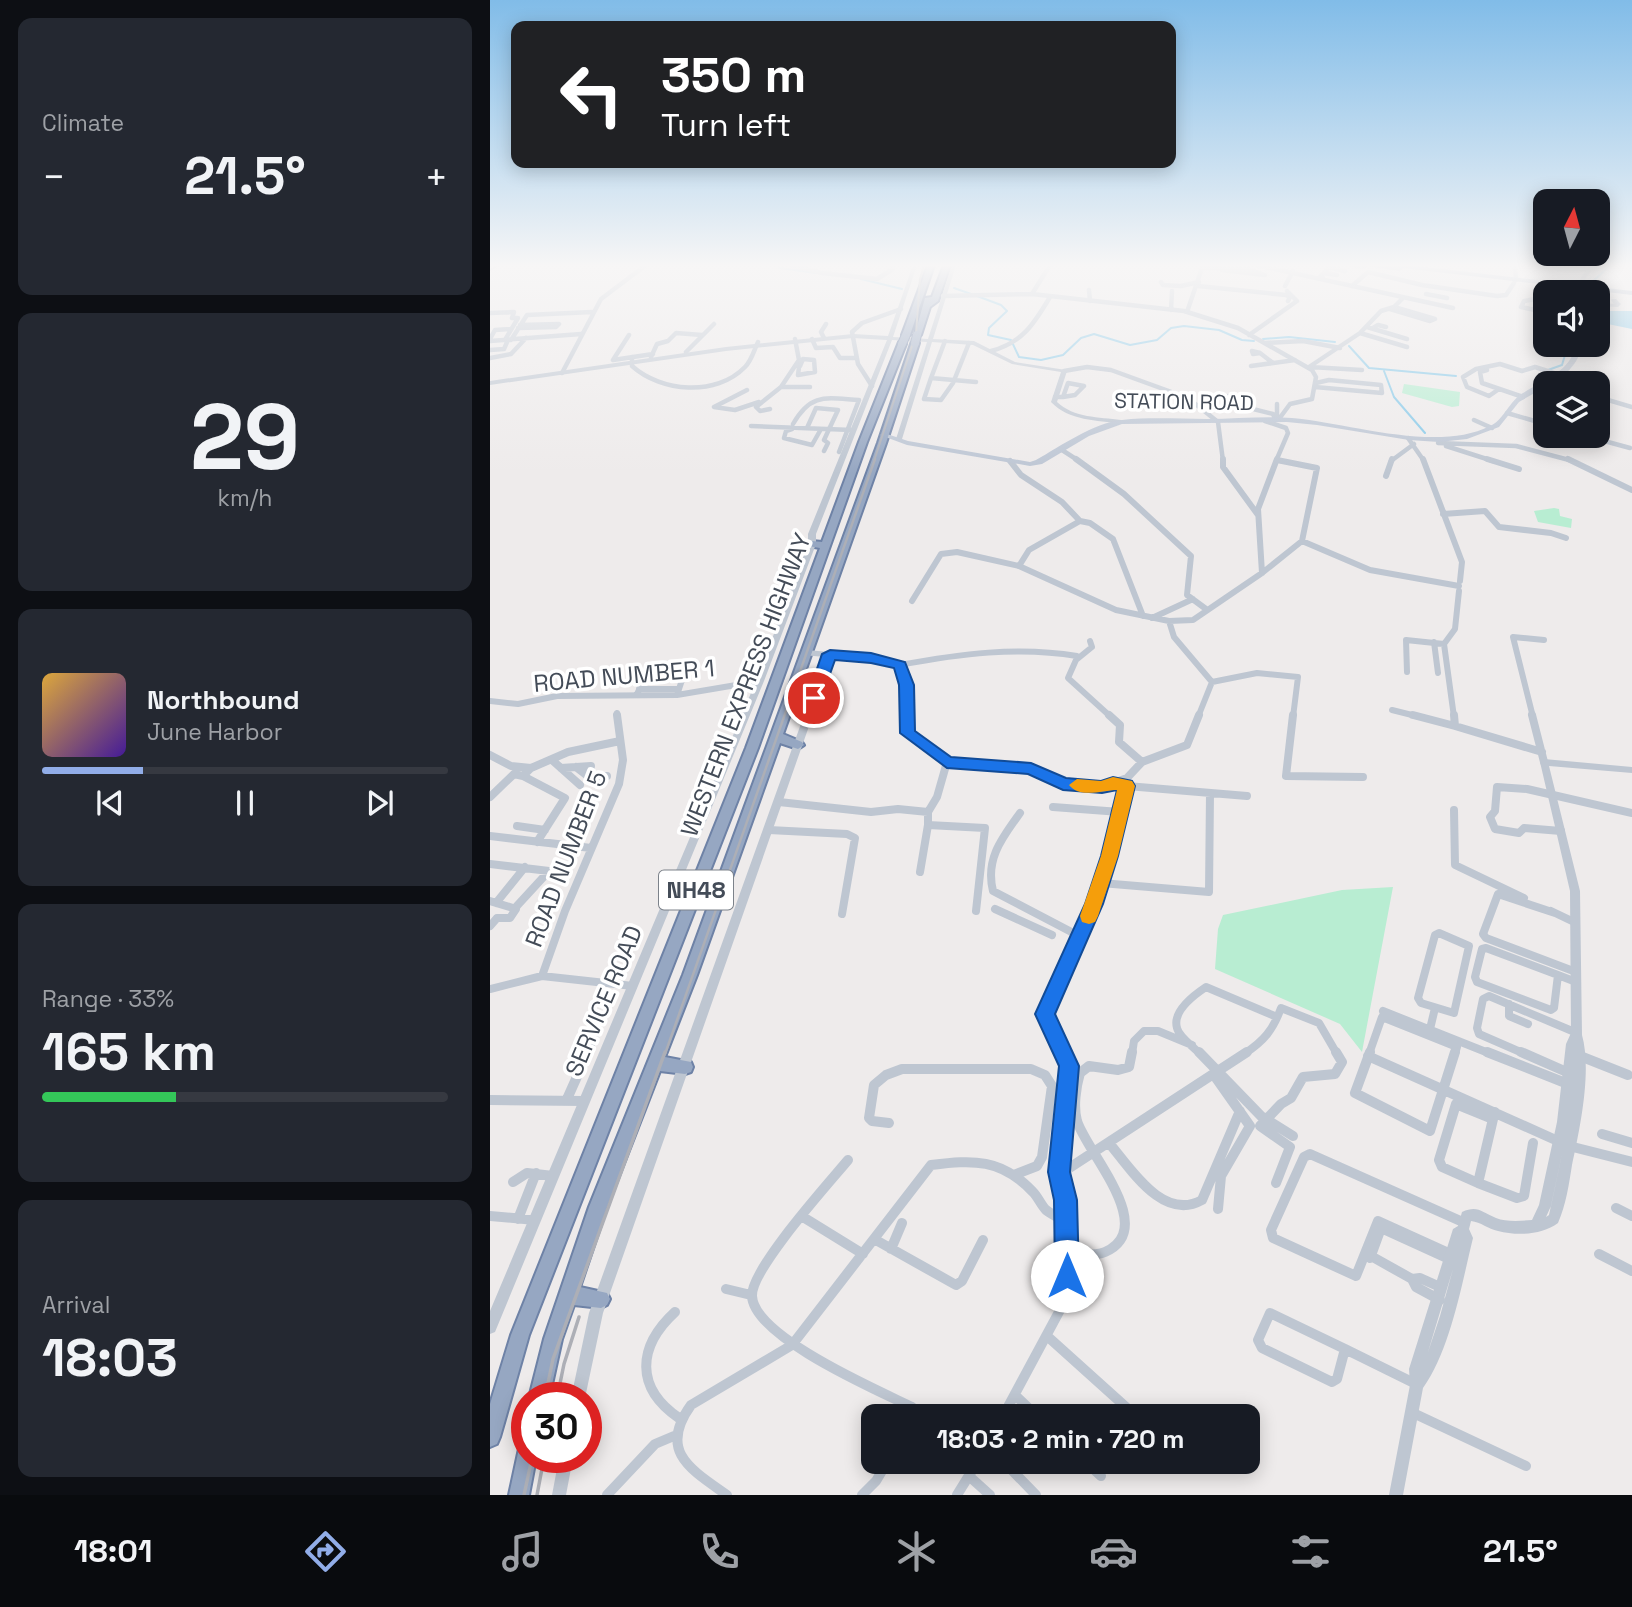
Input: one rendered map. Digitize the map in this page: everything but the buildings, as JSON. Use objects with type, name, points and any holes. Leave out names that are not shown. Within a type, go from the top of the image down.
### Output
[{"type":"highway","name":"WESTERN EXPRESS HIGHWAY","points":[[490,1437],[520,1335],[752,748],[819,544],[911,335]]},
{"type":"highway","name":"WESTERN EXPRESS HIGHWAY","points":[[543,1382],[553,1339],[598,1207],[655,1063],[884,435],[909,339]]},
{"type":"highway","points":[[775,736],[798,745]]},
{"type":"highway","points":[[655,1063],[685,1067]]},
{"type":"highway","points":[[568,1295],[601,1299]]},
{"type":"highway","points":[[519,1495],[523,1473]]},
{"type":"main road","points":[[1564,371],[1576,357]]},
{"type":"main road","points":[[1492,428],[1515,402],[1533,391]]},
{"type":"main road","name":"STATION ROAD","points":[[1121,422],[1218,422],[1266,416],[1345,426],[1411,441],[1467,436],[1492,428]]},
{"type":"main road","points":[[884,435],[1035,464],[1086,434],[1121,422]]},
{"type":"street","points":[[490,349],[504,349],[509,335]]},
{"type":"street","points":[[508,340],[512,335]]},
{"type":"street","points":[[490,340],[570,335]]},
{"type":"street","points":[[563,372],[580,335]]},
{"type":"street","points":[[612,362],[629,335]]},
{"type":"street","points":[[652,355],[661,335]]},
{"type":"street","points":[[657,344],[677,335]]},
{"type":"street","points":[[686,352],[702,335]]},
{"type":"street","points":[[790,346],[812,339],[852,335],[969,343],[991,351],[1004,350],[1027,335]]},
{"type":"street","points":[[852,335],[856,358],[872,386]]},
{"type":"street","points":[[908,335],[909,339]]},
{"type":"street","name":"SERVICE ROAD","points":[[490,1327],[819,544],[812,534],[851,430],[872,386],[912,335]]},
{"type":"street","points":[[1249,335],[1309,367],[1316,377],[1312,399],[1290,404],[1277,417]]},
{"type":"street","points":[[1309,367],[1358,335]]},
{"type":"street","points":[[1366,335],[1407,347]]},
{"type":"street","points":[[1395,335],[1406,338]]},
{"type":"street","points":[[563,372],[652,355],[824,337]]},
{"type":"street","points":[[490,358],[503,358],[516,352],[526,338]]},
{"type":"street","points":[[812,339],[816,348],[833,347],[840,358],[856,358]]},
{"type":"street","name":"SERVICE ROAD","points":[[902,440],[909,339]]},
{"type":"street","points":[[945,341],[925,400],[941,400],[954,380],[969,343]]},
{"type":"street","points":[[1261,343],[1303,341],[1340,348]]},
{"type":"street","points":[[770,409],[760,411],[756,408],[781,387],[798,365],[803,359],[814,360],[815,372],[798,375],[798,365],[799,360],[796,342]]},
{"type":"street","points":[[633,360],[632,366],[636,371],[658,382],[670,386],[698,386],[722,381],[743,370],[754,359],[757,343]]},
{"type":"street","points":[[490,382],[757,343]]},
{"type":"street","points":[[1272,349],[1284,359]]},
{"type":"street","points":[[1004,350],[1014,363],[1064,372],[1087,367],[1111,370],[1188,398],[1218,422],[1223,447],[1223,467],[1258,515]]},
{"type":"street","points":[[1260,353],[1273,363]]},
{"type":"street","points":[[1251,366],[1297,360]]},
{"type":"street","points":[[1499,389],[1489,396],[1467,387],[1463,379],[1476,369],[1502,364],[1524,371],[1533,366],[1550,371]]},
{"type":"street","points":[[1493,365],[1494,368],[1480,372],[1481,382],[1523,397]]},
{"type":"street","points":[[1309,367],[1362,370]]},
{"type":"street","points":[[1064,372],[1059,397],[1076,396],[1084,386],[1064,382]]},
{"type":"street","points":[[931,378],[976,382]]},
{"type":"street","points":[[1329,380],[1381,385],[1382,393],[1315,385],[1329,380]]},
{"type":"street","points":[[781,387],[800,384],[810,387]]},
{"type":"street","points":[[747,390],[714,407],[735,410],[766,401]]},
{"type":"street","points":[[1227,396],[1244,409],[1266,416],[1286,428],[1288,433],[1263,492],[1258,515],[1262,573]]},
{"type":"street","name":"STATION ROAD","points":[[1059,397],[1054,402],[1064,410],[1121,422]]},
{"type":"street","points":[[821,430],[812,445],[785,439],[786,431],[792,427],[802,405],[816,398],[859,401],[851,430],[839,452]]},
{"type":"street","points":[[833,409],[838,399]]},
{"type":"street","points":[[1610,401],[1632,407]]},
{"type":"street","points":[[1277,417],[1278,404]]},
{"type":"street","points":[[807,428],[816,408],[838,410],[824,440],[828,443],[824,452]]},
{"type":"street","points":[[1507,413],[1533,421]]},
{"type":"street","points":[[1474,420],[1492,428]]},
{"type":"street","points":[[751,426],[821,430]]},
{"type":"street","points":[[792,427],[851,430]]},
{"type":"street","points":[[1429,439],[1518,469]]},
{"type":"street","points":[[1386,476],[1391,460],[1411,441],[1424,461],[1462,562],[1455,629],[1444,644],[1455,726]]},
{"type":"street","points":[[1438,443],[1545,449],[1583,464],[1632,490]]},
{"type":"street","points":[[1610,443],[1630,448]]},
{"type":"street","points":[[1062,450],[1105,478],[1135,503],[1168,539],[1191,556],[1187,595],[1206,609]]},
{"type":"street","points":[[912,601],[941,554],[957,552],[1019,566],[1116,610],[1169,621],[1193,620],[1262,573],[1302,541],[1317,468],[1277,460]]},
{"type":"street","points":[[1010,461],[1020,475],[1062,502],[1080,521],[1090,523],[1113,539],[1143,615]]},
{"type":"street","points":[[1443,514],[1486,511],[1499,527],[1551,533],[1566,538]]},
{"type":"street","points":[[1019,566],[1029,550],[1080,521]]},
{"type":"street","points":[[1302,541],[1370,570],[1459,586]]},
{"type":"street","points":[[1152,618],[1193,599]]},
{"type":"street","points":[[1169,621],[1174,637],[1212,682]]},
{"type":"street","points":[[1396,1495],[1417,1385],[1427,1376],[1442,1297],[1453,1257],[1467,1238],[1464,1226],[1466,1216],[1473,1214],[1499,1225],[1537,1222],[1547,1225],[1554,1219],[1573,1081],[1581,1047],[1577,1035],[1575,891],[1513,637],[1544,640]]},
{"type":"street","points":[[1407,672],[1406,640],[1444,644]]},
{"type":"street","points":[[1090,641],[1091,647],[1077,656],[1070,667],[1068,678],[1120,725],[1119,742],[1142,762]]},
{"type":"street","points":[[1434,642],[1438,673]]},
{"type":"street","points":[[806,653],[871,658],[900,665],[998,652],[1059,652],[1077,656]]},
{"type":"street","points":[[582,1382],[601,1299],[830,654]]},
{"type":"street","points":[[900,665],[906,685],[907,733],[947,762],[1031,769],[1063,784],[1102,787],[1127,778],[1142,762],[1187,745],[1212,682]]},
{"type":"street","points":[[1212,682],[1257,673],[1298,677],[1286,776],[1363,777]]},
{"type":"street","points":[[638,692],[648,675],[684,674],[678,692]]},
{"type":"street","name":"ROAD NUMBER 1","points":[[490,701],[518,704],[557,695],[678,692],[760,681]]},
{"type":"street","points":[[1392,710],[1455,726],[1543,757],[1632,770]]},
{"type":"street","name":"ROAD NUMBER 5","points":[[542,976],[618,784],[623,760],[617,713]]},
{"type":"street","points":[[523,776],[531,768],[568,752],[620,741]]},
{"type":"street","points":[[490,755],[511,765],[531,768]]},
{"type":"street","points":[[552,760],[580,785]]},
{"type":"street","points":[[920,872],[928,812],[937,797],[947,762]]},
{"type":"street","points":[[561,768],[591,766],[589,777],[607,776]]},
{"type":"street","points":[[490,797],[514,774],[565,796],[537,842]]},
{"type":"street","points":[[1113,783],[1247,796]]},
{"type":"street","points":[[1010,1404],[1067,1297],[1065,1200],[1060,1174],[1069,1066],[1045,1014],[1081,937],[1101,883],[1127,786]]},
{"type":"street","points":[[1561,831],[1524,828],[1519,833],[1499,830],[1490,817],[1495,811],[1497,787],[1527,789],[1632,813]]},
{"type":"street","points":[[1101,883],[1209,892],[1210,793]]},
{"type":"street","points":[[779,802],[871,812],[898,809],[928,812]]},
{"type":"street","points":[[1054,807],[1120,812]]},
{"type":"street","points":[[1454,810],[1455,865],[1574,922]]},
{"type":"street","points":[[1020,813],[993,854],[989,877],[993,891],[1081,937]]},
{"type":"street","points":[[928,825],[985,828],[976,911]]},
{"type":"street","points":[[517,826],[545,830]]},
{"type":"street","points":[[769,830],[847,834],[855,838],[842,914]]},
{"type":"street","points":[[490,836],[591,848]]},
{"type":"street","points":[[490,864],[525,867],[550,873],[515,908],[516,912],[510,918],[497,918],[490,926]]},
{"type":"street","points":[[515,908],[493,902],[525,867]]},
{"type":"street","points":[[1555,913],[1498,894],[1483,934],[1486,939],[1576,977]]},
{"type":"street","points":[[995,909],[1052,935]]},
{"type":"street","points":[[1022,921],[1029,911]]},
{"type":"street","points":[[1437,933],[1469,946],[1456,1011],[1450,1013],[1436,1008],[1421,1003],[1418,996],[1434,935],[1437,933]]},
{"type":"street","points":[[1558,975],[1554,1008],[1551,1010],[1477,982],[1475,977],[1484,948],[1558,975],[1576,977]]},
{"type":"street","name":"ROAD NUMBER 5","points":[[490,989],[542,976],[633,986]]},
{"type":"street","points":[[1277,1017],[1215,989],[1203,988],[1176,1019],[1177,1030],[1217,1074],[1264,1119],[1293,1136]]},
{"type":"street","points":[[1573,1081],[1479,1034],[1477,1028],[1483,997],[1489,996],[1509,1004],[1577,1035]]},
{"type":"street","points":[[1509,1004],[1509,1016],[1528,1024]]},
{"type":"street","points":[[1060,1174],[1261,1043],[1281,1008],[1318,1021],[1342,1062],[1335,1074],[1303,1077],[1291,1098],[1264,1119],[1260,1129],[1287,1143],[1291,1149],[1276,1183]]},
{"type":"street","points":[[1430,1029],[1436,1008]]},
{"type":"street","points":[[1383,1011],[1573,1081]]},
{"type":"street","points":[[1382,1017],[1456,1046],[1432,1130],[1425,1130],[1356,1095],[1368,1056],[1382,1017]]},
{"type":"street","points":[[567,1099],[597,1031]]},
{"type":"street","points":[[1067,1255],[1102,1254],[1111,1249],[1121,1236],[1125,1217],[1121,1198],[1093,1153],[1077,1119],[1078,1077],[1082,1069],[1089,1066],[1118,1070],[1129,1067],[1134,1041],[1144,1031],[1158,1031],[1192,1045]]},
{"type":"street","points":[[1573,1081],[1572,1044],[1577,1035]]},
{"type":"street","points":[[1368,1056],[1494,1115],[1564,1144],[1632,1162]]},
{"type":"street","points":[[1580,1056],[1628,1075]]},
{"type":"street","points":[[889,1123],[872,1121],[869,1118],[874,1085],[886,1075],[902,1069],[1031,1069],[1045,1074],[1052,1086],[1042,1157],[1037,1166],[1014,1175]]},
{"type":"street","points":[[1217,1074],[1249,1128],[1221,1176],[1218,1209]]},
{"type":"street","points":[[490,1100],[584,1101]]},
{"type":"street","points":[[1494,1115],[1456,1104],[1439,1160],[1444,1168],[1517,1198],[1524,1196],[1533,1143]]},
{"type":"street","points":[[1109,1143],[1160,1199],[1174,1206],[1194,1206],[1202,1200],[1240,1111]]},
{"type":"street","points":[[1478,1183],[1494,1115]]},
{"type":"street","points":[[1602,1134],[1632,1143]]},
{"type":"street","points":[[1453,1257],[1378,1221],[1356,1276],[1273,1238],[1271,1230],[1304,1157],[1310,1154],[1464,1226]]},
{"type":"street","points":[[848,1160],[760,1272],[751,1295],[756,1313],[792,1345],[908,1404]]},
{"type":"street","points":[[727,1495],[691,1469],[678,1450],[674,1436],[679,1418],[691,1405],[792,1345],[931,1165],[968,1161],[992,1164],[1014,1175],[1034,1193],[1046,1210],[1065,1221]]},
{"type":"street","points":[[513,1182],[527,1173],[553,1175]]},
{"type":"street","points":[[518,1219],[536,1173]]},
{"type":"street","points":[[1616,1208],[1632,1216]]},
{"type":"street","points":[[490,1216],[534,1220]]},
{"type":"street","points":[[803,1217],[863,1254]]},
{"type":"street","points":[[891,1249],[901,1223]]},
{"type":"street","points":[[1442,1297],[1416,1287],[1412,1279],[1371,1257],[1381,1228],[1453,1257]]},
{"type":"street","points":[[874,1239],[956,1285],[962,1281],[983,1240]]},
{"type":"street","points":[[1599,1254],[1632,1271]]},
{"type":"street","points":[[726,1289],[751,1295]]},
{"type":"street","points":[[675,1312],[657,1329],[650,1347],[646,1371],[651,1393],[658,1404],[679,1418]]},
{"type":"street","points":[[1345,1349],[1337,1380],[1332,1382],[1262,1348],[1258,1340],[1270,1313],[1345,1349],[1417,1385]]},
{"type":"street","points":[[1047,1336],[1123,1404]]},
{"type":"street","points":[[1015,1395],[1024,1404]]},
{"type":"street","points":[[1411,1412],[1525,1466]]},
{"type":"street","points":[[607,1495],[655,1444],[674,1436]]},
{"type":"street","points":[[559,1495],[563,1473]]},
{"type":"street","points":[[862,1495],[880,1474]]},
{"type":"street","points":[[957,1495],[972,1474]]},
{"type":"street","points":[[1016,1474],[1036,1495]]},
{"type":"street","points":[[970,1477],[990,1495]]},
{"type":"green space","points":[[1404,384],[1460,392],[1459,406],[1452,407],[1402,393]]},
{"type":"green space","points":[[1559,509],[1560,516],[1572,519],[1571,528],[1538,522],[1534,511]]},
{"type":"green space","points":[[1393,887],[1362,1052],[1340,1024],[1215,969],[1218,929],[1223,915],[1342,890]]},
{"type":"waterway","points":[[988,335],[1011,340],[1019,357],[1041,360],[1063,355],[1081,338],[1092,335]]},
{"type":"waterway","points":[[1097,335],[1130,345],[1157,340],[1163,335]]},
{"type":"waterway","points":[[1230,335],[1254,341]]},
{"type":"waterway","points":[[1263,339],[1289,337],[1335,342]]},
{"type":"waterway","points":[[1349,346],[1369,368],[1456,376]]},
{"type":"waterway","points":[[1548,370],[1562,365],[1564,357]]},
{"type":"waterway","points":[[1384,371],[1394,397],[1425,433]]},
{"type":"railway","points":[[874,461],[916,335]]},
{"type":"railway","points":[[665,1054],[875,459]]},
{"type":"railway","points":[[548,1382],[553,1359],[665,1052]]},
{"type":"railway","points":[[560,1382],[579,1317]]},
{"type":"railway","points":[[524,1495],[529,1473]]},
{"type":"railway","points":[[537,1495],[541,1473]]},
{"type":"slow traffic","points":[[1077,785],[1102,787],[1113,783],[1127,786],[1110,856],[1089,916]]},
{"type":"route","points":[[814,698],[830,654],[871,658],[900,665],[906,685],[907,733],[947,762],[1031,769],[1063,784],[1102,787],[1113,783],[1127,786],[1110,856],[1094,904],[1045,1014],[1069,1066],[1059,1172],[1065,1200],[1067,1276]]}]
